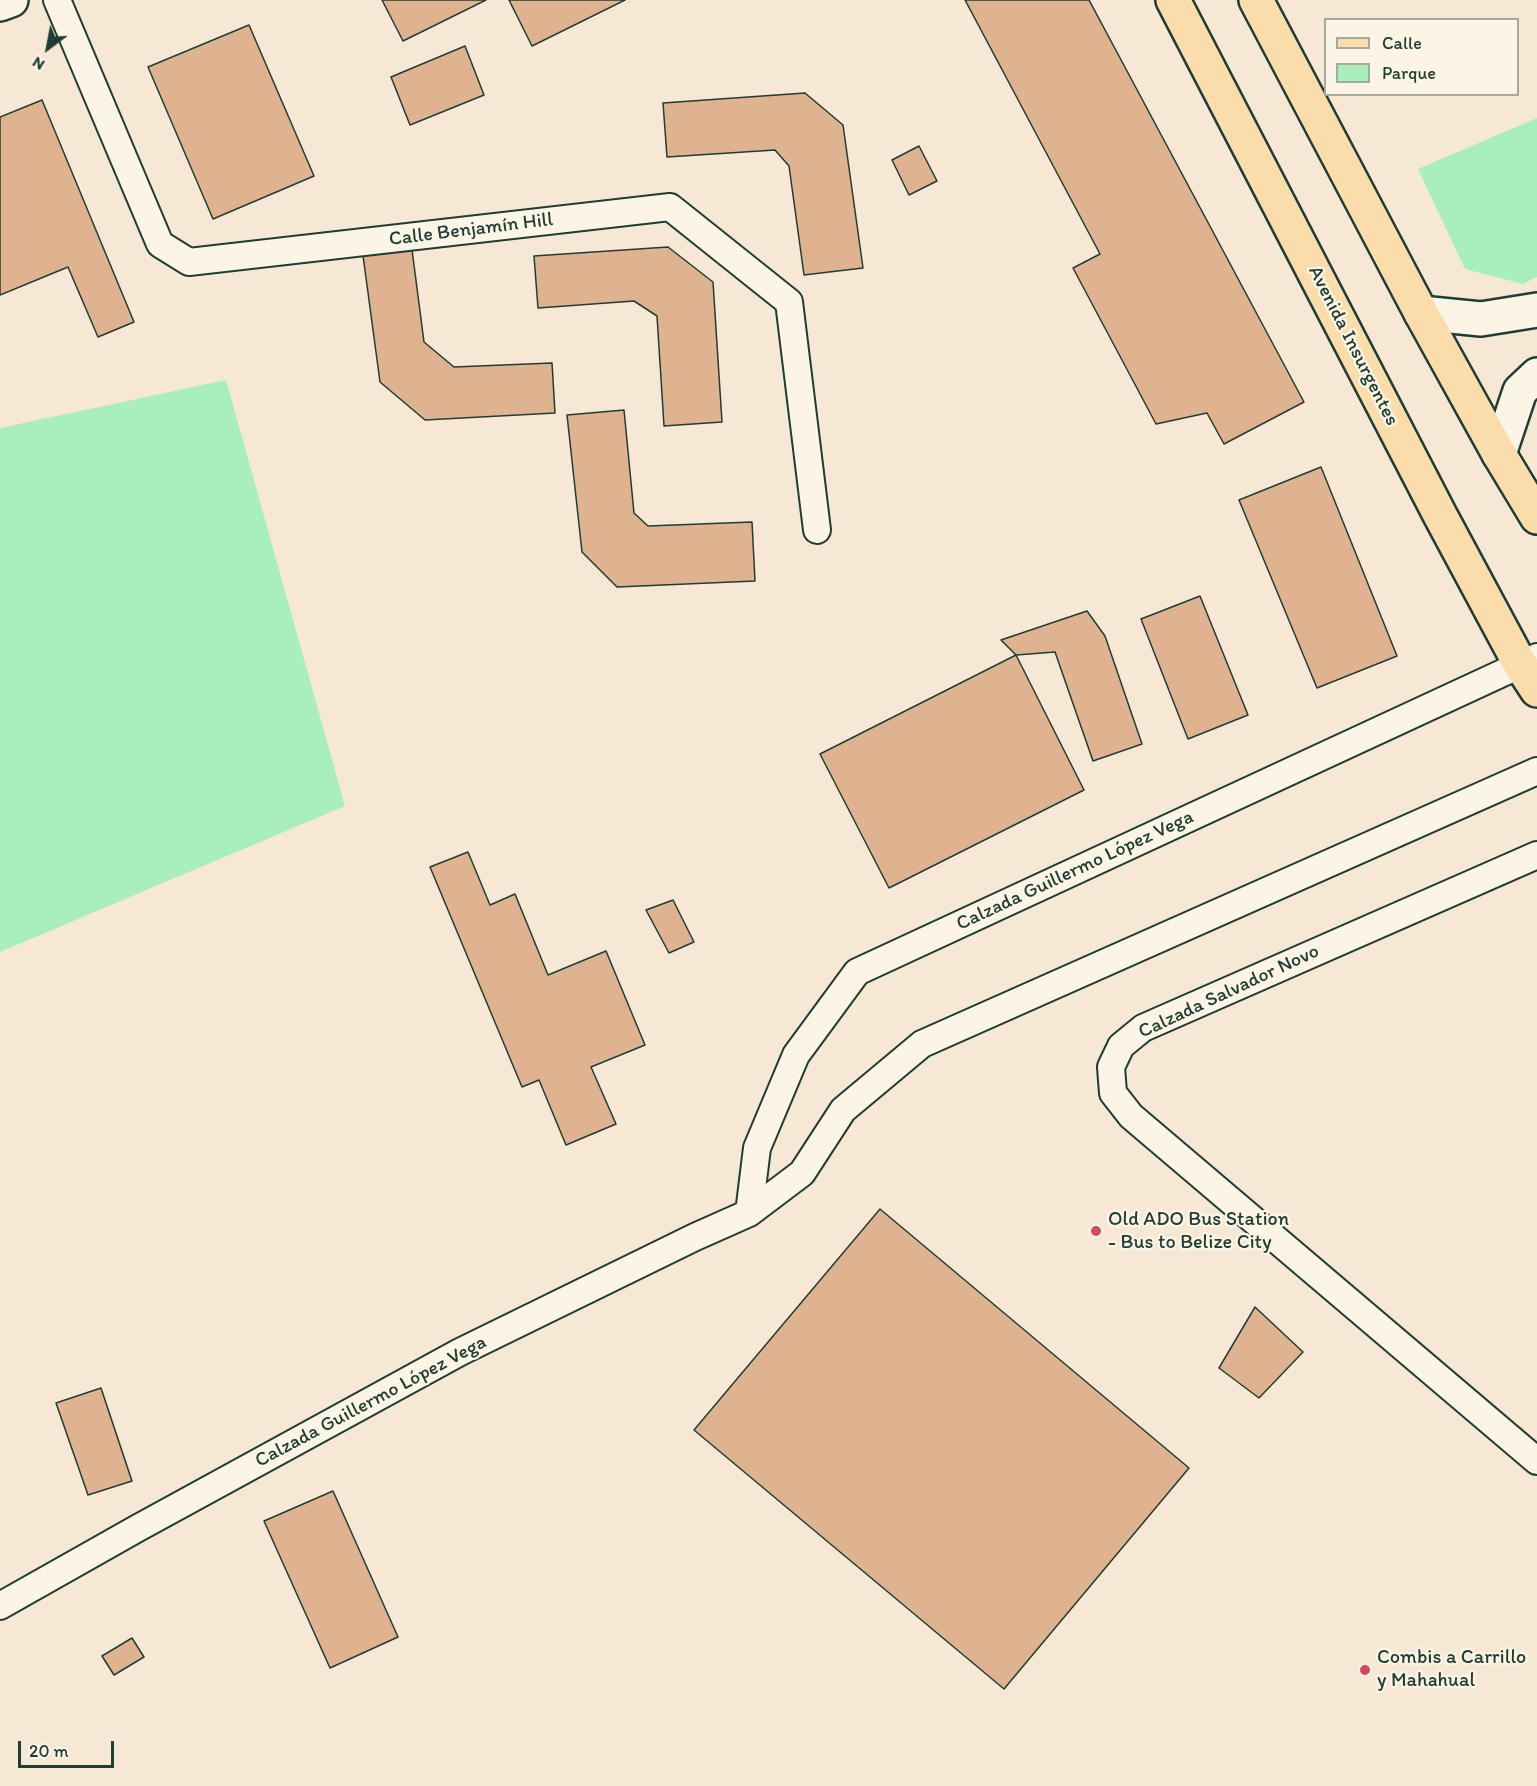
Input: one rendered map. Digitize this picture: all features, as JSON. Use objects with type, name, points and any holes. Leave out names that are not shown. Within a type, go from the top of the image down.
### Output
[{"type":"main road","points":[[0,4],[11,0]]},
{"type":"main road","name":"Avenida Insurgentes","points":[[1173,0],[1440,515],[1531,670]]},
{"type":"main road","points":[[1256,0],[1421,313],[1499,454],[1537,517]]},
{"type":"main road","points":[[1421,313],[1481,319],[1537,310]]},
{"type":"main road","points":[[1499,454],[1520,391],[1537,375]]},
{"type":"street","name":"Calle Benjamín Hill","points":[[57,0],[160,244],[189,262],[670,207],[789,302],[817,530]]},
{"type":"street","name":"Calzada Guillermo López Vega","points":[[749,1213],[757,1148],[796,1054],[857,972],[1531,670]]},
{"type":"street","name":"Calzada Guillermo López Vega","points":[[0,1606],[460,1352],[749,1213],[802,1173],[843,1110],[922,1044],[1537,771]]},
{"type":"street","name":"Calzada Salvador Novo","points":[[1537,855],[1143,1028],[1121,1046],[1111,1067],[1113,1093],[1131,1116],[1537,1461]]},
{"type":"green space","points":[[1537,118],[1537,277],[1523,284],[1465,269],[1418,169]]},
{"type":"green space","points":[[226,380],[345,806],[0,952],[0,428]]},
{"type":"building","points":[[382,0],[486,0],[403,41]]},
{"type":"building","points":[[509,0],[625,0],[532,46]]},
{"type":"building","points":[[965,0],[1089,0],[1304,402],[1224,444],[1207,413],[1156,424],[1073,268],[1100,254]]},
{"type":"building","points":[[249,25],[314,176],[213,219],[148,67]]},
{"type":"building","points":[[465,46],[484,95],[410,125],[391,77]]},
{"type":"building","points":[[805,93],[843,125],[863,268],[804,275],[789,166],[775,150],[667,157],[663,103]]},
{"type":"building","points":[[42,100],[134,322],[98,337],[68,267],[0,295],[0,117]]},
{"type":"building","points":[[919,146],[937,181],[909,195],[892,160]]},
{"type":"building","points":[[411,242],[424,342],[454,367],[552,363],[555,413],[425,420],[380,382],[362,248]]},
{"type":"building","points":[[668,247],[713,282],[722,422],[664,426],[657,316],[634,301],[538,308],[534,256]]},
{"type":"building","points":[[624,410],[634,513],[648,526],[752,522],[755,581],[617,587],[582,552],[567,415]]},
{"type":"building","points":[[1321,467],[1397,656],[1317,688],[1239,500]]},
{"type":"building","points":[[1200,596],[1248,715],[1188,739],[1141,619]]},
{"type":"building","points":[[1087,611],[1105,636],[1142,744],[1093,761],[1055,652],[1016,655],[1001,640]]},
{"type":"building","points":[[1016,655],[1084,790],[889,888],[820,754]]},
{"type":"building","points":[[468,852],[490,905],[515,894],[548,975],[606,951],[645,1045],[591,1067],[616,1124],[566,1145],[539,1080],[522,1087],[430,867]]},
{"type":"building","points":[[673,900],[694,942],[669,953],[646,910]]},
{"type":"building","points":[[880,1209],[1189,1468],[1004,1689],[694,1430]]},
{"type":"building","points":[[1255,1307],[1303,1352],[1259,1398],[1219,1368]]},
{"type":"building","points":[[101,1388],[132,1481],[88,1495],[56,1403]]},
{"type":"building","points":[[333,1491],[398,1637],[330,1668],[264,1521]]},
{"type":"building","points":[[132,1638],[144,1657],[114,1675],[102,1656]]},
{"type":"place","name":"Old ADO Bus Station - Bus to Belize City","points":[[1096,1231]]},
{"type":"place","name":"Combis a Carrillo y Mahahual","points":[[1365,1670]]}]
